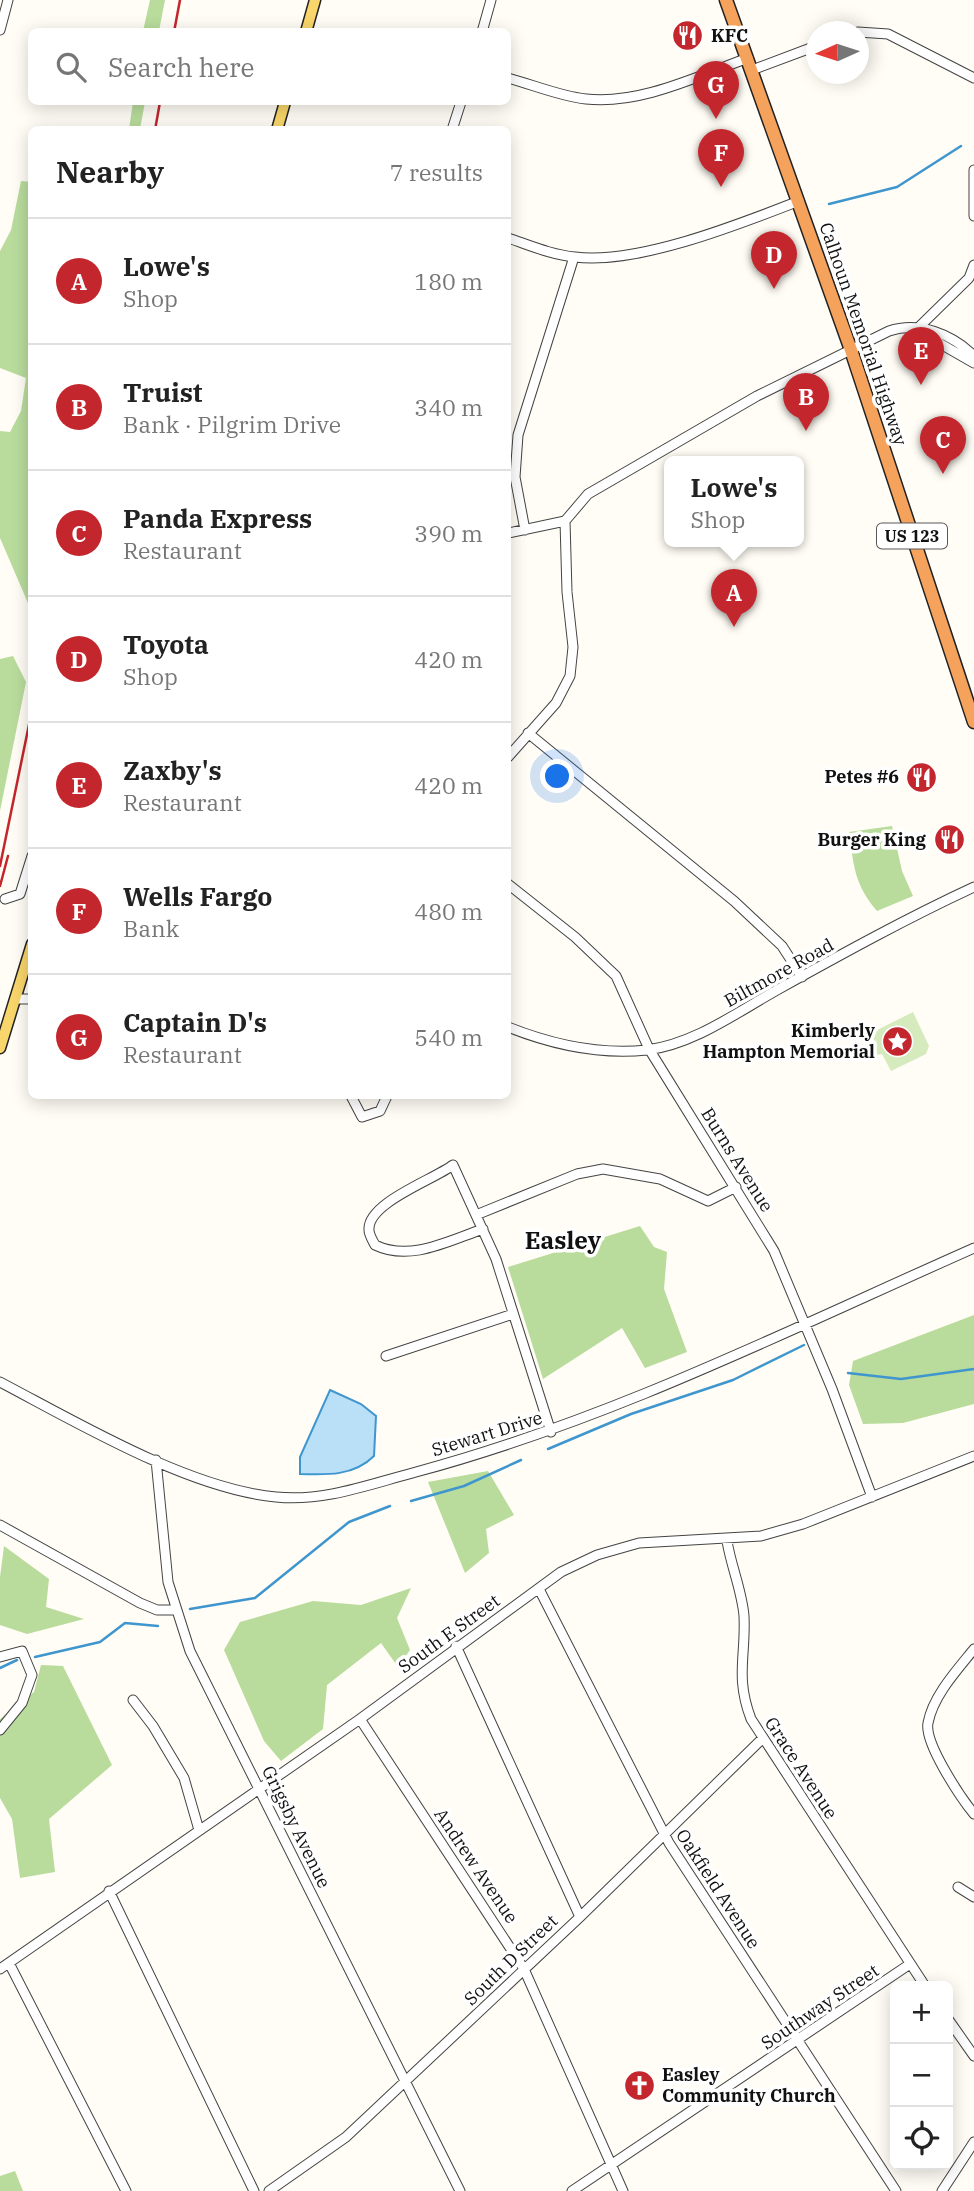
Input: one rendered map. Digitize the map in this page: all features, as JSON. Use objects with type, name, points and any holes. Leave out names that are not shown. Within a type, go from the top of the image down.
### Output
[{"type":"highway","name":"Calhoun Memorial Highway","points":[[726,0],[851,350],[974,722]]},
{"type":"main road","points":[[307,28],[315,0]]},
{"type":"main road","points":[[277,126],[284,105]]},
{"type":"main road","points":[[0,1048],[28,957]]},
{"type":"street","points":[[0,30],[8,0]]},
{"type":"street","points":[[483,28],[491,0]]},
{"type":"street","points":[[869,33],[888,34],[974,78]]},
{"type":"street","points":[[511,79],[559,94],[606,100],[655,91],[806,49]]},
{"type":"street","points":[[453,126],[460,105]]},
{"type":"street","points":[[974,170],[974,216]]},
{"type":"street","points":[[511,239],[574,257],[624,256],[701,236],[799,201]]},
{"type":"street","points":[[525,530],[515,477],[518,435],[574,257]]},
{"type":"street","points":[[920,326],[971,277],[974,265]]},
{"type":"street","points":[[511,532],[565,521],[588,494],[757,396],[889,331],[904,326],[920,326],[974,356]]},
{"type":"street","points":[[920,326],[925,335],[974,363]]},
{"type":"street","points":[[511,753],[561,696],[570,676],[573,647],[567,592],[565,521]]},
{"type":"street","points":[[528,733],[734,901],[782,946],[802,977]]},
{"type":"street","points":[[5,899],[20,894],[28,869]]},
{"type":"street","name":"Burns Avenue","points":[[511,886],[609,967],[616,976],[649,1049],[774,1251],[873,1497]]},
{"type":"street","name":"Biltmore Road","points":[[511,1028],[554,1043],[587,1050],[649,1049],[673,1044],[712,1027],[925,909],[974,887]]},
{"type":"street","points":[[15,999],[28,999]]},
{"type":"street","points":[[353,1099],[362,1117],[380,1111],[386,1099]]},
{"type":"street","points":[[482,1229],[411,1252],[391,1253],[375,1245],[368,1231],[372,1219],[383,1205],[453,1165],[496,1259],[551,1432]]},
{"type":"street","points":[[476,1214],[570,1177],[603,1169],[660,1179],[708,1201],[736,1187]]},
{"type":"street","name":"Stewart Drive","points":[[0,1382],[156,1460],[219,1487],[293,1498],[349,1490],[486,1454],[551,1432],[974,1248]]},
{"type":"street","points":[[386,1356],[513,1314]]},
{"type":"street","name":"South E Street","points":[[4,1966],[360,1719],[456,1646],[561,1572],[617,1548],[684,1540],[727,1541],[761,1536],[803,1524],[974,1456]]},
{"type":"street","name":"Grigsby Avenue","points":[[156,1460],[164,1557],[175,1610],[190,1651],[460,2191]]},
{"type":"street","points":[[0,1525],[140,1603],[157,1610],[175,1610]]},
{"type":"street","name":"Grace Avenue","points":[[727,1541],[744,1614],[741,1685],[751,1719],[921,1981]]},
{"type":"street","name":"Oakfield Avenue","points":[[538,1590],[664,1834],[896,2191]]},
{"type":"street","points":[[456,1646],[580,1917]]},
{"type":"street","points":[[974,1649],[936,1702],[927,1724],[933,1744],[955,1787],[974,1814]]},
{"type":"street","points":[[0,1657],[22,1651],[32,1675],[22,1703],[0,1730]]},
{"type":"street","points":[[133,1700],[153,1726],[184,1778],[200,1830]]},
{"type":"street","name":"Andrew Avenue","points":[[360,1719],[524,1969],[623,2191]]},
{"type":"street","name":"South D Street","points":[[269,2191],[346,2137],[580,1917],[763,1738]]},
{"type":"street","points":[[958,1887],[974,1897]]},
{"type":"street","points":[[109,1891],[254,2191]]},
{"type":"street","name":"Southway Street","points":[[572,2191],[910,1965]]},
{"type":"street","points":[[4,1966],[126,2191]]},
{"type":"street","points":[[953,2026],[974,2056]]},
{"type":"street","points":[[942,2191],[974,2142]]},
{"type":"green space","points":[[150,0],[165,0],[160,28],[144,28]]},
{"type":"green space","points":[[133,105],[144,105],[141,126],[129,126]]},
{"type":"green space","points":[[21,181],[28,182],[28,603],[0,538],[0,431],[10,432],[21,411],[26,378],[0,368],[0,251],[11,230]]},
{"type":"green space","points":[[13,656],[26,682],[0,811],[0,659]]},
{"type":"green space","points":[[892,826],[902,871],[913,896],[877,911],[859,883],[849,832]]},
{"type":"green space","points":[[913,1012],[929,1046],[926,1054],[891,1071],[882,1054],[877,1055],[867,1035]]},
{"type":"green space","points":[[640,1226],[654,1247],[667,1252],[664,1289],[687,1352],[645,1368],[622,1328],[543,1379],[508,1267]]},
{"type":"green space","points":[[974,1315],[974,1404],[903,1423],[863,1424],[849,1385],[853,1361]]},
{"type":"green space","points":[[488,1471],[514,1515],[486,1529],[489,1553],[465,1573],[428,1482]]},
{"type":"green space","points":[[4,1546],[49,1579],[46,1607],[84,1619],[27,1634],[0,1625],[0,1577]]},
{"type":"green space","points":[[411,1588],[397,1618],[410,1650],[398,1667],[381,1643],[327,1685],[323,1729],[281,1761],[264,1741],[224,1650],[240,1622],[313,1601],[361,1605]]},
{"type":"green space","points":[[41,1665],[63,1666],[112,1765],[49,1819],[55,1872],[20,1878],[12,1819],[0,1798],[0,1719],[34,1692]]},
{"type":"green space","points":[[15,2171],[23,2191],[0,2191],[0,2176]]},
{"type":"water","points":[[330,1390],[361,1404],[376,1416],[374,1456],[349,1471],[300,1474],[300,1457]]},
{"type":"waterway","points":[[829,204],[897,187],[961,146]]},
{"type":"waterway","points":[[548,1449],[631,1414],[733,1380],[804,1345]]},
{"type":"waterway","points":[[848,1373],[901,1379],[974,1369]]},
{"type":"waterway","points":[[411,1501],[464,1486],[521,1460]]},
{"type":"waterway","points":[[190,1609],[255,1598],[349,1522],[390,1506]]},
{"type":"waterway","points":[[35,1657],[100,1642],[125,1623],[158,1626]]},
{"type":"waterway","points":[[0,1668],[17,1660]]},
{"type":"railway","points":[[175,28],[180,0]]},
{"type":"railway","points":[[156,126],[159,105]]},
{"type":"railway","points":[[0,866],[28,730]]},
{"type":"railway","points":[[0,886],[8,856]]},
{"type":"place","name":"KFC","points":[[688,36]]},
{"type":"place","name":"Captain D's","points":[[716,119]]},
{"type":"place","name":"Wells Fargo","points":[[721,187]]},
{"type":"place","name":"Toyota","points":[[774,289]]},
{"type":"place","name":"Zaxby's","points":[[921,385]]},
{"type":"place","name":"Truist","points":[[806,431]]},
{"type":"place","name":"Panda Express","points":[[943,474]]},
{"type":"place","name":"Lowe's","points":[[734,627]]},
{"type":"place","name":"Petes #6","points":[[922,777]]},
{"type":"place","name":"Burger King","points":[[949,840]]},
{"type":"place","name":"Kimberly Hampton Memorial","points":[[898,1041]]},
{"type":"place","name":"Easley Community Church","points":[[639,2085]]},
{"type":"district","name":"Easley","points":[[563,1241]]}]
